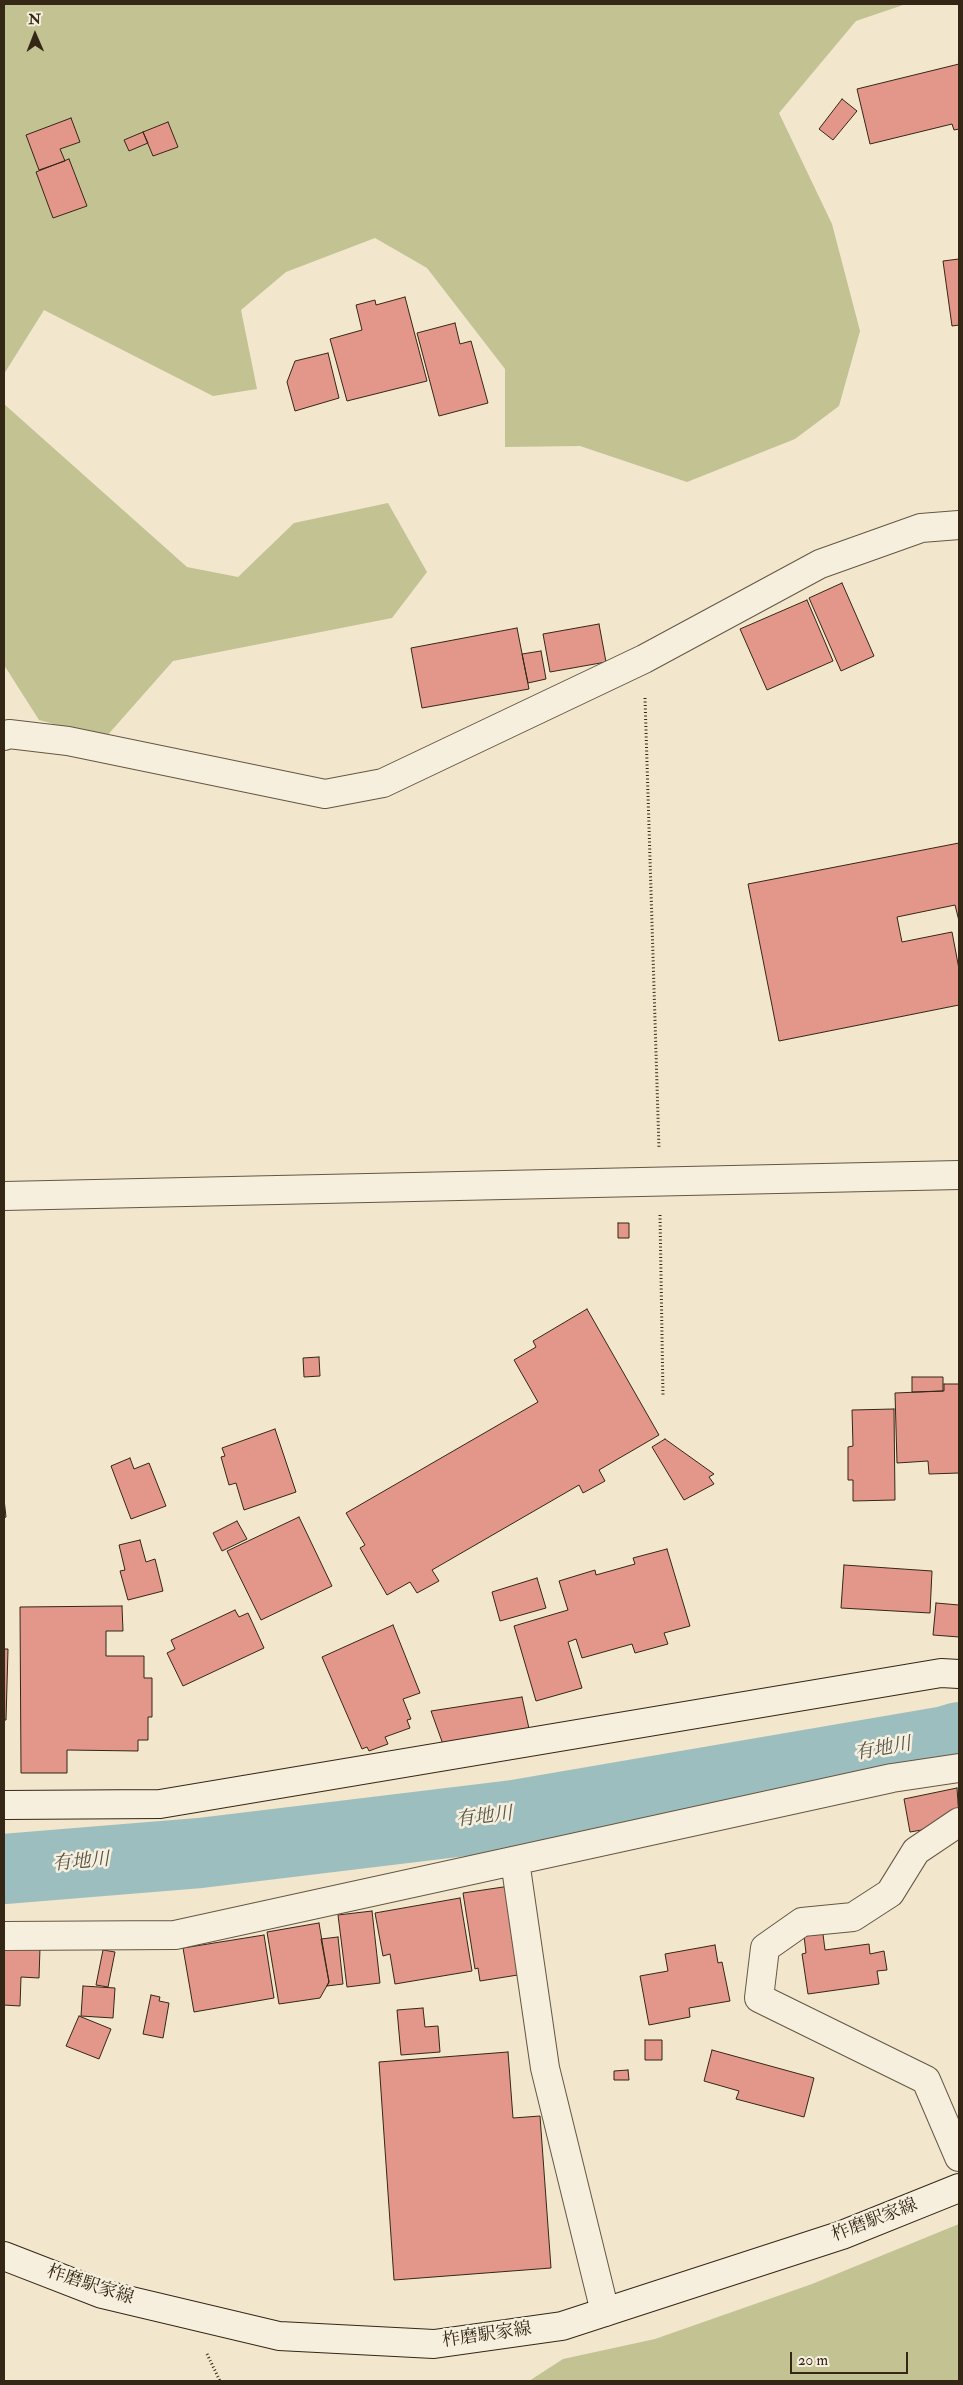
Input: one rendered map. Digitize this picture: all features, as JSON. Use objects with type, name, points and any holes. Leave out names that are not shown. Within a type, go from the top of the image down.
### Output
[{"type":"street","points":[[4,736],[9,734],[68,741],[325,794],[383,783],[644,659],[820,564],[920,528],[959,525]]},
{"type":"street","points":[[4,1196],[959,1175]]},
{"type":"street","points":[[4,1805],[160,1804],[941,1673],[959,1674]]},
{"type":"street","points":[[4,1936],[175,1935],[892,1778],[959,1768]]},
{"type":"street","points":[[959,1822],[916,1850],[890,1893],[853,1917],[802,1922],[765,1948],[759,1998],[926,2080],[959,2157]]},
{"type":"street","points":[[515,1861],[545,2068],[605,2312]]},
{"type":"street","name":"柞磨駅家線","points":[[4,2256],[102,2294],[279,2336],[434,2344],[562,2326],[842,2235],[959,2188]]},
{"type":"path","points":[[644,659],[660,1182],[664,1396]]},
{"type":"shaded area","points":[[4,4],[906,4],[856,21],[779,113],[832,224],[860,331],[839,406],[795,439],[687,482],[580,446],[505,447],[505,369],[427,268],[375,238],[286,272],[241,310],[257,389],[213,396],[44,310],[4,374]]},
{"type":"shaded area","points":[[4,404],[187,567],[238,577],[294,523],[388,503],[427,572],[392,618],[173,661],[105,738],[39,720],[4,665]]},
{"type":"shaded area","points":[[959,2224],[959,2381],[529,2381],[563,2359],[655,2339],[812,2284]]},
{"type":"building","points":[[959,64],[959,129],[954,130],[952,124],[870,144],[857,89]]},
{"type":"building","points":[[842,99],[857,111],[833,140],[819,129]]},
{"type":"building","points":[[71,118],[80,142],[60,149],[65,161],[39,170],[26,135]]},
{"type":"building","points":[[168,122],[178,147],[153,156],[143,132]]},
{"type":"building","points":[[143,132],[148,143],[129,151],[124,140]]},
{"type":"building","points":[[69,159],[87,206],[53,218],[36,172]]},
{"type":"building","points":[[959,259],[959,325],[952,326],[943,261]]},
{"type":"building","points":[[405,297],[427,381],[347,401],[330,339],[362,330],[356,305],[375,300],[376,305]]},
{"type":"building","points":[[455,323],[460,344],[471,341],[488,403],[439,416],[417,333]]},
{"type":"building","points":[[328,353],[339,398],[295,411],[287,382],[295,361]]},
{"type":"building","points":[[842,583],[874,656],[841,671],[809,598]]},
{"type":"building","points":[[807,600],[833,661],[767,690],[740,629]]},
{"type":"building","points":[[599,624],[606,662],[550,672],[543,634]]},
{"type":"building","points":[[517,628],[529,689],[422,708],[411,648]]},
{"type":"building","points":[[541,651],[546,679],[528,683],[522,654]]},
{"type":"building","points":[[959,843],[959,921],[955,905],[897,917],[902,942],[952,932],[959,969],[959,1005],[779,1041],[748,884]]},
{"type":"building","points":[[618,1223],[629,1223],[629,1238],[618,1238]]},
{"type":"building","points":[[587,1309],[659,1435],[599,1470],[605,1481],[583,1493],[579,1485],[432,1570],[439,1581],[417,1593],[410,1582],[387,1595],[360,1548],[365,1545],[346,1513],[538,1402],[514,1360],[536,1347],[533,1341]]},
{"type":"building","points":[[319,1357],[320,1376],[304,1377],[303,1358]]},
{"type":"building","points":[[912,1377],[943,1377],[943,1391],[912,1392]]},
{"type":"building","points":[[944,1384],[959,1384],[959,1473],[929,1474],[928,1461],[897,1463],[895,1393],[944,1391]]},
{"type":"building","points":[[894,1409],[895,1500],[853,1501],[853,1480],[848,1480],[848,1447],[853,1446],[852,1410]]},
{"type":"building","points":[[275,1429],[296,1492],[244,1510],[236,1483],[229,1485],[221,1457],[225,1456],[222,1448]]},
{"type":"building","points":[[665,1439],[714,1474],[709,1477],[714,1484],[684,1500],[652,1447]]},
{"type":"building","points":[[130,1458],[134,1469],[149,1463],[166,1506],[131,1519],[111,1466]]},
{"type":"building","points":[[4,1499],[6,1517],[4,1518]]},
{"type":"building","points":[[299,1517],[332,1586],[261,1620],[227,1551]]},
{"type":"building","points":[[237,1521],[247,1539],[222,1551],[213,1533]]},
{"type":"building","points":[[140,1540],[146,1562],[155,1559],[163,1591],[128,1600],[120,1571],[125,1570],[119,1545]]},
{"type":"building","points":[[667,1549],[690,1626],[664,1633],[668,1644],[635,1653],[632,1644],[582,1658],[576,1639],[568,1642],[582,1688],[536,1701],[514,1626],[568,1610],[559,1581],[595,1570],[596,1575],[635,1564],[633,1558]]},
{"type":"building","points":[[844,1565],[932,1571],[930,1613],[841,1608]]},
{"type":"building","points":[[537,1578],[546,1608],[500,1621],[492,1592]]},
{"type":"building","points":[[936,1603],[959,1605],[959,1637],[933,1635]]},
{"type":"building","points":[[122,1606],[123,1631],[106,1631],[106,1656],[144,1656],[144,1678],[152,1678],[152,1717],[148,1717],[148,1740],[138,1740],[138,1751],[67,1750],[67,1773],[21,1773],[20,1607]]},
{"type":"building","points":[[235,1610],[239,1617],[248,1613],[264,1648],[183,1686],[167,1653],[175,1649],[171,1640]]},
{"type":"building","points":[[393,1625],[420,1693],[403,1699],[411,1719],[407,1720],[410,1728],[385,1737],[388,1744],[369,1751],[367,1747],[362,1749],[322,1657]]},
{"type":"building","points":[[4,1649],[8,1649],[6,1720],[4,1720]]},
{"type":"building","points":[[522,1697],[530,1733],[444,1747],[431,1711]]},
{"type":"building","points":[[957,1788],[959,1816],[939,1827],[910,1832],[904,1799]]},
{"type":"building","points":[[510,1886],[524,1974],[480,1981],[478,1968],[475,1969],[463,1893]]},
{"type":"building","points":[[460,1898],[472,1971],[395,1984],[390,1954],[383,1956],[375,1913]]},
{"type":"building","points":[[372,1911],[380,1983],[347,1987],[338,1915]]},
{"type":"building","points":[[319,1923],[329,1982],[320,1998],[279,2004],[267,1932]]},
{"type":"building","points":[[823,1934],[825,1950],[869,1944],[870,1954],[884,1951],[887,1970],[877,1971],[879,1984],[808,1994],[802,1954],[806,1953],[804,1936]]},
{"type":"building","points":[[264,1935],[274,1998],[194,2012],[183,1948]]},
{"type":"building","points":[[338,1937],[343,1984],[327,1986],[329,1982],[321,1939]]},
{"type":"building","points":[[715,1945],[718,1963],[722,1962],[730,2001],[689,2008],[690,2017],[649,2025],[640,1976],[668,1971],[665,1954]]},
{"type":"building","points":[[4,1946],[40,1948],[39,1978],[21,1977],[20,2006],[4,2005]]},
{"type":"building","points":[[103,1950],[115,1952],[108,1987],[96,1985]]},
{"type":"building","points":[[83,1986],[115,1988],[113,2018],[81,2016]]},
{"type":"building","points":[[151,1995],[160,1997],[159,2001],[169,2003],[163,2038],[143,2034]]},
{"type":"building","points":[[423,2008],[425,2027],[438,2026],[440,2052],[401,2055],[397,2010]]},
{"type":"building","points":[[79,2016],[111,2029],[99,2059],[66,2046]]},
{"type":"building","points":[[645,2040],[662,2040],[662,2060],[645,2060]]},
{"type":"building","points":[[712,2050],[814,2078],[804,2117],[736,2099],[739,2091],[704,2081]]},
{"type":"building","points":[[508,2052],[513,2118],[540,2116],[551,2268],[394,2280],[379,2062]]},
{"type":"building","points":[[628,2070],[629,2080],[614,2080],[614,2071]]},
{"type":"waterway","name":"有地川","points":[[4,1869],[200,1853],[514,1815],[946,1741],[959,1737]]}]
